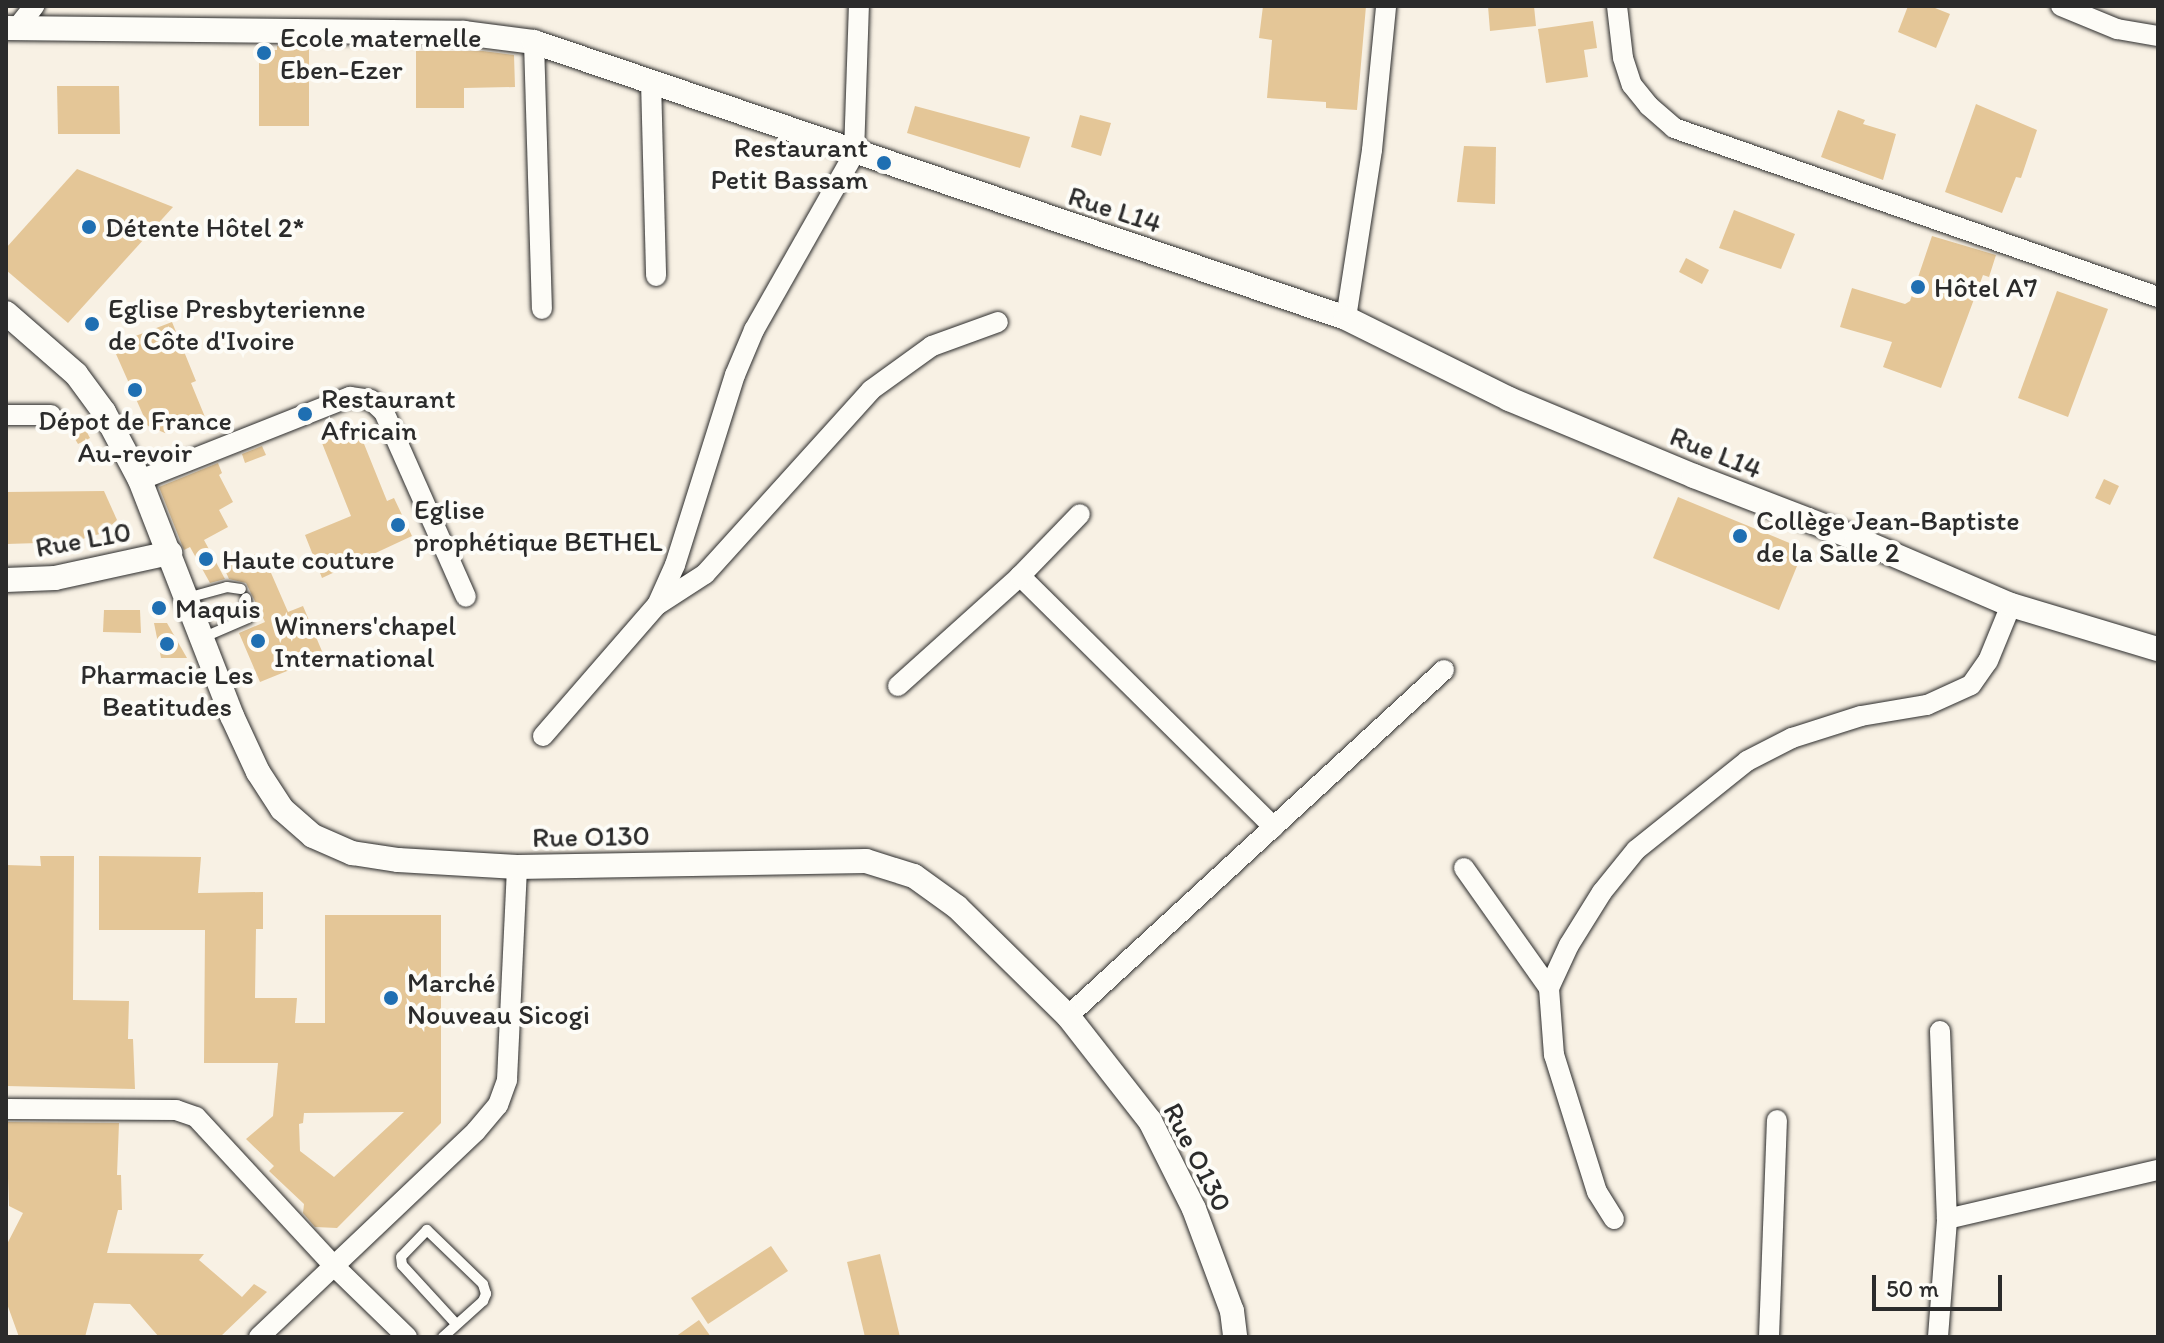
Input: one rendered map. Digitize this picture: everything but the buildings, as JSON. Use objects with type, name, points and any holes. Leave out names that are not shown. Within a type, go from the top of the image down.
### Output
[{"type":"street","points":[[12,28],[34,6]]},
{"type":"street","points":[[657,605],[680,551],[735,375],[754,330],[854,154],[859,6]]},
{"type":"street","points":[[1346,318],[1372,150],[1386,6]]},
{"type":"street","points":[[1617,6],[1623,58],[1632,85],[1649,106],[1674,128],[2158,297]]},
{"type":"street","points":[[2061,6],[2117,29],[2158,36]]},
{"type":"street","name":"Rue L14","points":[[12,28],[464,33],[534,42],[854,154],[1346,318],[1509,399],[2011,605],[2158,649]]},
{"type":"street","points":[[534,42],[542,309]]},
{"type":"street","points":[[651,81],[656,276]]},
{"type":"street","name":"Rue O130","points":[[6,313],[76,374],[104,412],[140,480],[258,772],[282,809],[313,836],[352,853],[383,858],[517,867],[866,861],[914,876],[957,907],[1068,1016],[1150,1121],[1194,1209],[1232,1311],[1235,1337]]},
{"type":"street","points":[[543,736],[657,605],[705,574],[871,390],[932,346],[998,322]]},
{"type":"street","points":[[140,480],[350,397],[371,400],[384,412],[466,597]]},
{"type":"street","points":[[6,415],[51,415]]},
{"type":"street","points":[[898,686],[1020,576],[1080,514]]},
{"type":"street","name":"Rue L10","points":[[6,580],[55,578],[170,553]]},
{"type":"street","points":[[1020,576],[1274,827]]},
{"type":"street","points":[[1614,1219],[1597,1192],[1554,1055],[1549,988],[1569,945],[1602,892],[1636,850],[1698,797],[1747,761],[1792,738],[1861,716],[1927,705],[1971,685],[1988,661],[2011,605]]},
{"type":"street","points":[[1068,1016],[1444,670]]},
{"type":"street","points":[[259,1337],[476,1131],[498,1105],[507,1080],[517,867]]},
{"type":"street","points":[[1464,868],[1549,988]]},
{"type":"street","points":[[1938,1337],[1947,1219],[1940,1031]]},
{"type":"street","points":[[6,1109],[176,1110],[196,1117],[334,1266],[407,1337]]},
{"type":"street","points":[[1769,1337],[1777,1120]]},
{"type":"street","points":[[1947,1219],[2158,1170]]},
{"type":"lane","points":[[187,598],[227,587],[244,594],[248,618],[202,638]]},
{"type":"lane","points":[[443,1337],[483,1301],[486,1294],[483,1284],[427,1230],[401,1257],[402,1265],[456,1324]]},
{"type":"place","name":"Ecole maternelle Eben-Ezer","points":[[264,53]]},
{"type":"place","name":"Restaurant Petit Bassam","points":[[884,163]]},
{"type":"place","name":"Détente Hôtel 2*","points":[[89,227]]},
{"type":"place","name":"Hôtel A7","points":[[1918,287]]},
{"type":"place","name":"Eglise Presbyterienne de Côte d'Ivoire","points":[[92,324]]},
{"type":"place","name":"Dépot de France Au-revoir","points":[[135,390]]},
{"type":"place","name":"Restaurant Africain","points":[[305,414]]},
{"type":"place","name":"Eglise prophétique BETHEL","points":[[398,525]]},
{"type":"place","name":"Collège Jean-Baptiste de la Salle 2","points":[[1740,536]]},
{"type":"place","name":"Haute couture","points":[[206,559]]},
{"type":"place","name":"Maquis","points":[[159,608]]},
{"type":"place","name":"Winners'chapel International","points":[[258,641]]},
{"type":"place","name":"Pharmacie Les Beatitudes","points":[[167,644]]},
{"type":"place","name":"Marché Nouveau Sicogi","points":[[391,998]]}]
